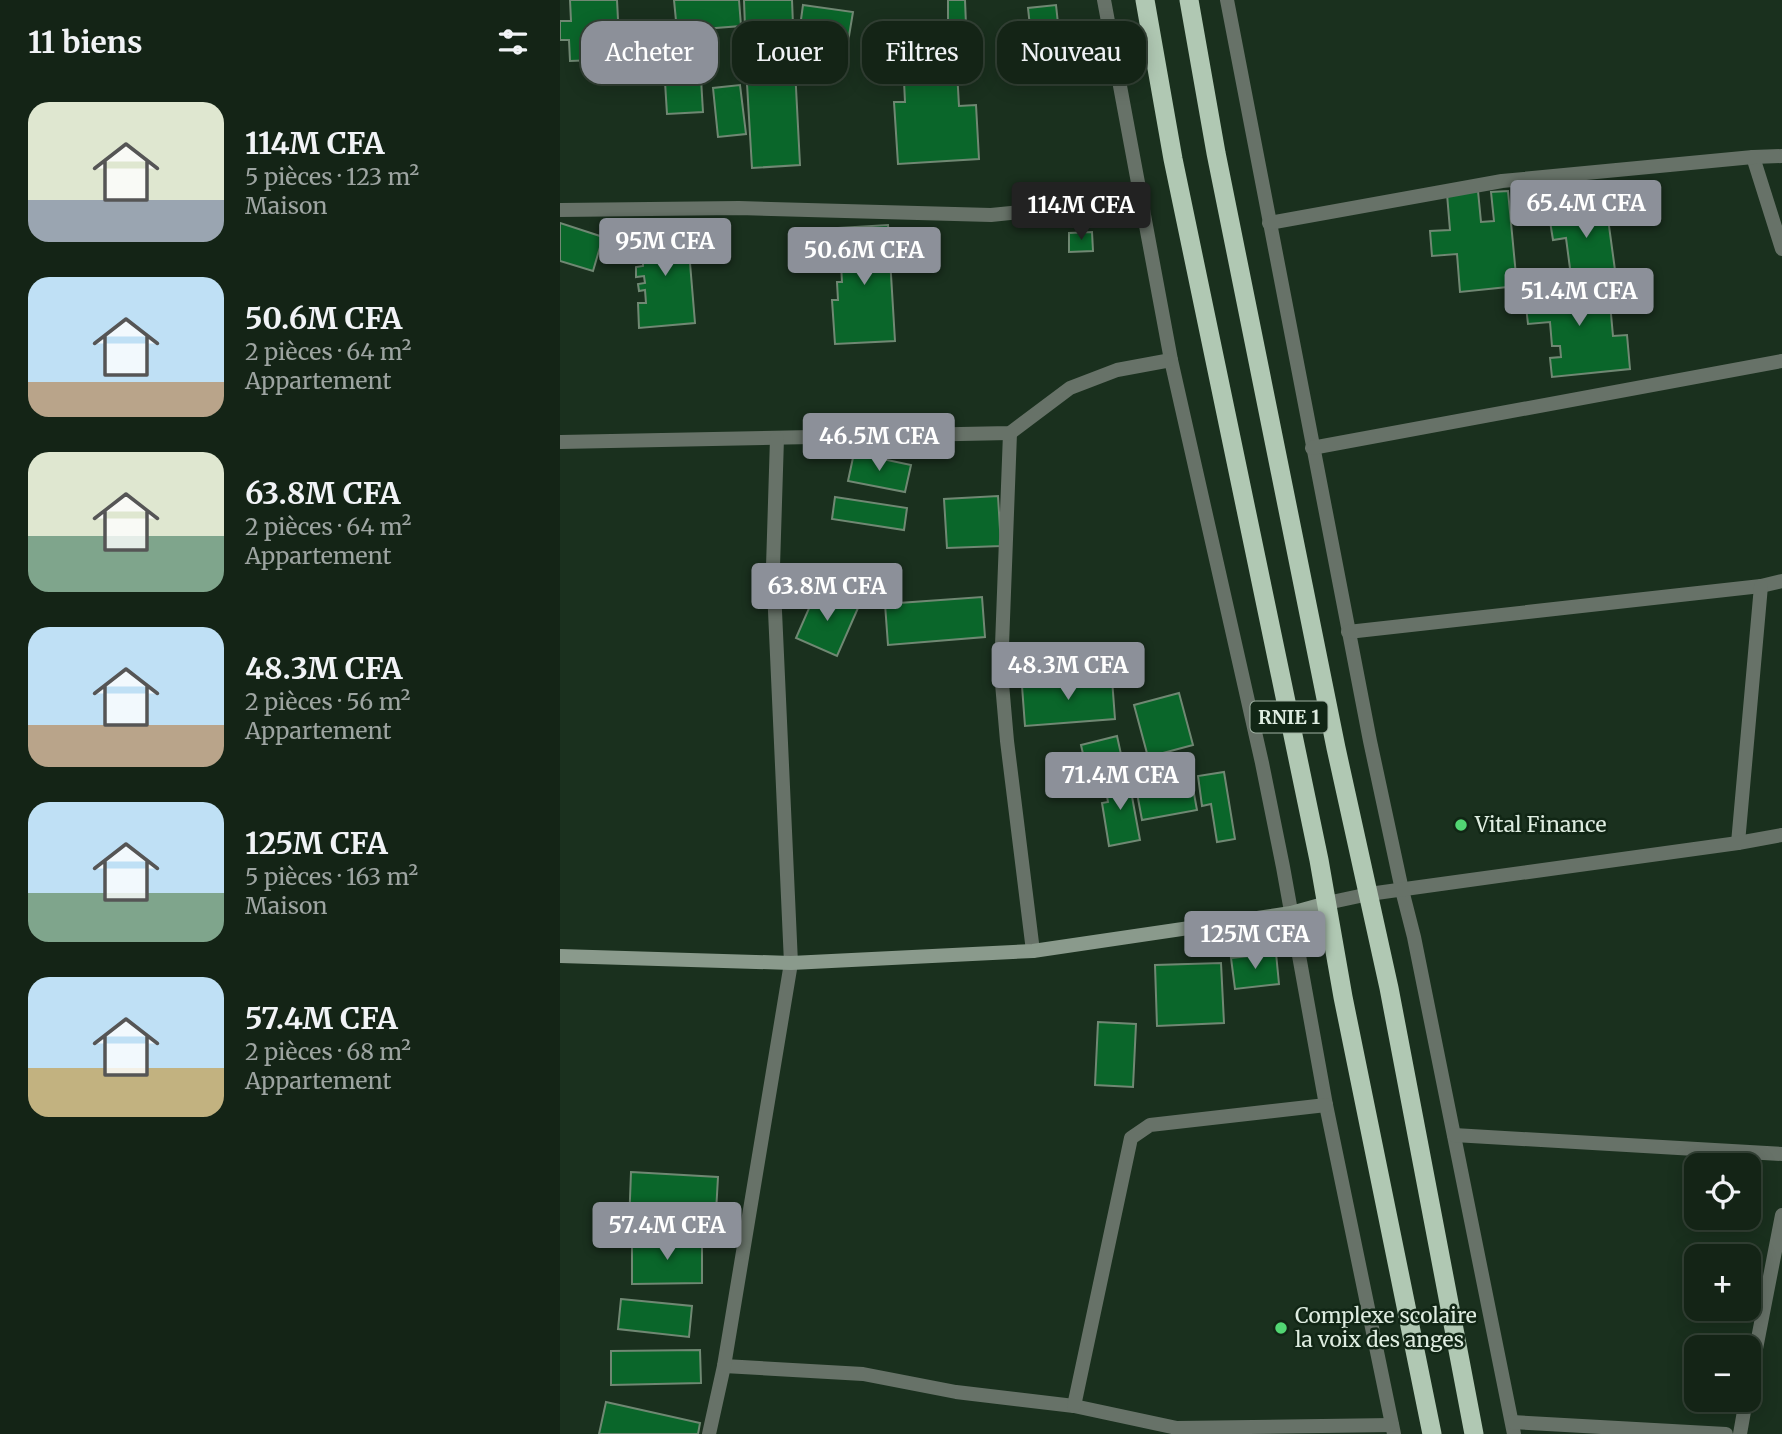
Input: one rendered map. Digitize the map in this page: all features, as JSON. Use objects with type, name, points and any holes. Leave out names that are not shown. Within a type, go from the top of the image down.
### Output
[{"type":"highway","name":"RNIE 1","points":[[1144,0],[1173,159],[1327,903],[1343,997],[1432,1434]]},
{"type":"highway","name":"RNIE 1","points":[[1189,0],[1216,153],[1327,708],[1389,988],[1474,1434]]},
{"type":"main road","points":[[560,956],[792,963],[1033,951],[1292,913],[1327,903]]},
{"type":"street","points":[[724,1366],[863,1374],[956,1392],[1073,1406],[1177,1431],[1393,1429],[1326,1105],[1262,763],[1171,360],[1104,0]]},
{"type":"street","points":[[1227,0],[1348,632],[1414,937],[1513,1428],[1726,1434]]},
{"type":"street","points":[[1269,223],[1502,181],[1782,156]]},
{"type":"street","points":[[1753,157],[1782,249]]},
{"type":"street","points":[[560,210],[739,208],[991,215],[1140,200]]},
{"type":"street","points":[[560,442],[1010,433],[1070,388],[1117,370],[1171,360]]},
{"type":"street","points":[[1312,448],[1782,361]]},
{"type":"street","points":[[1010,433],[1001,672],[1006,741],[1033,951]]},
{"type":"street","points":[[709,1434],[724,1366],[792,963],[773,567],[777,438]]},
{"type":"street","points":[[1348,632],[1761,586],[1782,581]]},
{"type":"street","points":[[1738,843],[1761,586]]},
{"type":"street","points":[[1327,903],[1369,894],[1782,835]]},
{"type":"street","points":[[1073,1406],[1131,1138],[1150,1125],[1326,1105]]},
{"type":"street","points":[[1454,1135],[1782,1154]]},
{"type":"street","points":[[1759,1335],[1782,1215]]},
{"type":"street","points":[[1740,1434],[1744,1412]]},
{"type":"building","points":[[570,0],[617,0],[618,21],[581,21],[581,61],[570,61],[569,40],[560,40],[560,21],[571,21]]},
{"type":"building","points":[[674,0],[739,0],[741,21],[732,21],[732,27],[718,28],[718,21],[676,21]]},
{"type":"building","points":[[744,0],[792,0],[793,21],[745,21]]},
{"type":"building","points":[[948,0],[965,0],[966,21],[948,21]]},
{"type":"building","points":[[803,5],[853,12],[848,42],[848,21],[801,21]]},
{"type":"building","points":[[1056,5],[1058,21],[1029,21],[1028,8]]},
{"type":"building","points":[[665,84],[701,84],[703,112],[667,114]]},
{"type":"building","points":[[747,84],[796,84],[800,165],[752,168]]},
{"type":"building","points":[[904,84],[958,84],[959,106],[976,105],[979,159],[898,164],[894,102],[905,102]]},
{"type":"building","points":[[740,85],[746,134],[718,137],[713,88]]},
{"type":"building","points":[[1478,191],[1481,222],[1494,221],[1491,192],[1508,191],[1517,286],[1460,292],[1457,254],[1432,256],[1430,231],[1450,230],[1447,194]]},
{"type":"building","points":[[1606,204],[1615,270],[1571,276],[1566,238],[1553,240],[1550,221],[1566,219],[1566,210]]},
{"type":"building","points":[[560,223],[603,237],[593,271],[560,261]]},
{"type":"building","points":[[888,225],[895,341],[835,344],[832,300],[838,300],[837,282],[842,282],[839,228]]},
{"type":"building","points":[[687,227],[695,323],[639,328],[638,303],[646,303],[645,290],[639,291],[638,284],[645,283],[644,276],[636,277],[636,267],[643,266],[643,259],[636,260],[635,252],[643,252],[642,244],[635,245],[634,231]]},
{"type":"building","points":[[1092,232],[1093,251],[1069,252],[1069,233]]},
{"type":"building","points":[[1608,281],[1613,336],[1627,335],[1630,369],[1552,377],[1550,358],[1561,357],[1560,346],[1552,346],[1550,322],[1528,324],[1524,289]]},
{"type":"building","points":[[854,453],[911,465],[905,492],[848,481]]},
{"type":"building","points":[[998,496],[1001,546],[947,548],[944,499]]},
{"type":"building","points":[[835,497],[907,508],[904,530],[832,519]]},
{"type":"building","points":[[817,590],[858,608],[837,656],[796,638]]},
{"type":"building","points":[[982,597],[985,637],[888,645],[885,604]]},
{"type":"building","points":[[1112,679],[1115,719],[1025,726],[1022,686]]},
{"type":"building","points":[[1179,693],[1193,745],[1148,757],[1134,705]]},
{"type":"building","points":[[1117,736],[1124,768],[1088,776],[1081,745]]},
{"type":"building","points":[[1187,756],[1197,810],[1142,820],[1132,766]]},
{"type":"building","points":[[1224,772],[1235,839],[1217,842],[1211,804],[1202,806],[1198,776]]},
{"type":"building","points":[[1128,775],[1140,840],[1109,846],[1102,803],[1108,802],[1104,779]]},
{"type":"building","points":[[1276,953],[1279,984],[1235,989],[1231,958]]},
{"type":"building","points":[[1221,963],[1224,1023],[1157,1026],[1155,965]]},
{"type":"building","points":[[1098,1022],[1136,1024],[1133,1087],[1095,1085]]},
{"type":"building","points":[[631,1172],[718,1177],[715,1230],[629,1225]]},
{"type":"building","points":[[702,1240],[702,1283],[632,1284],[632,1241]]},
{"type":"building","points":[[621,1299],[692,1306],[689,1337],[618,1329]]},
{"type":"building","points":[[700,1350],[701,1383],[611,1385],[611,1351]]},
{"type":"building","points":[[606,1402],[700,1423],[698,1434],[599,1434]]},
{"type":"place","name":"Vital Finance","points":[[1461,825]]},
{"type":"place","name":"Complexe scolaire la voix des anges","points":[[1281,1328]]}]
